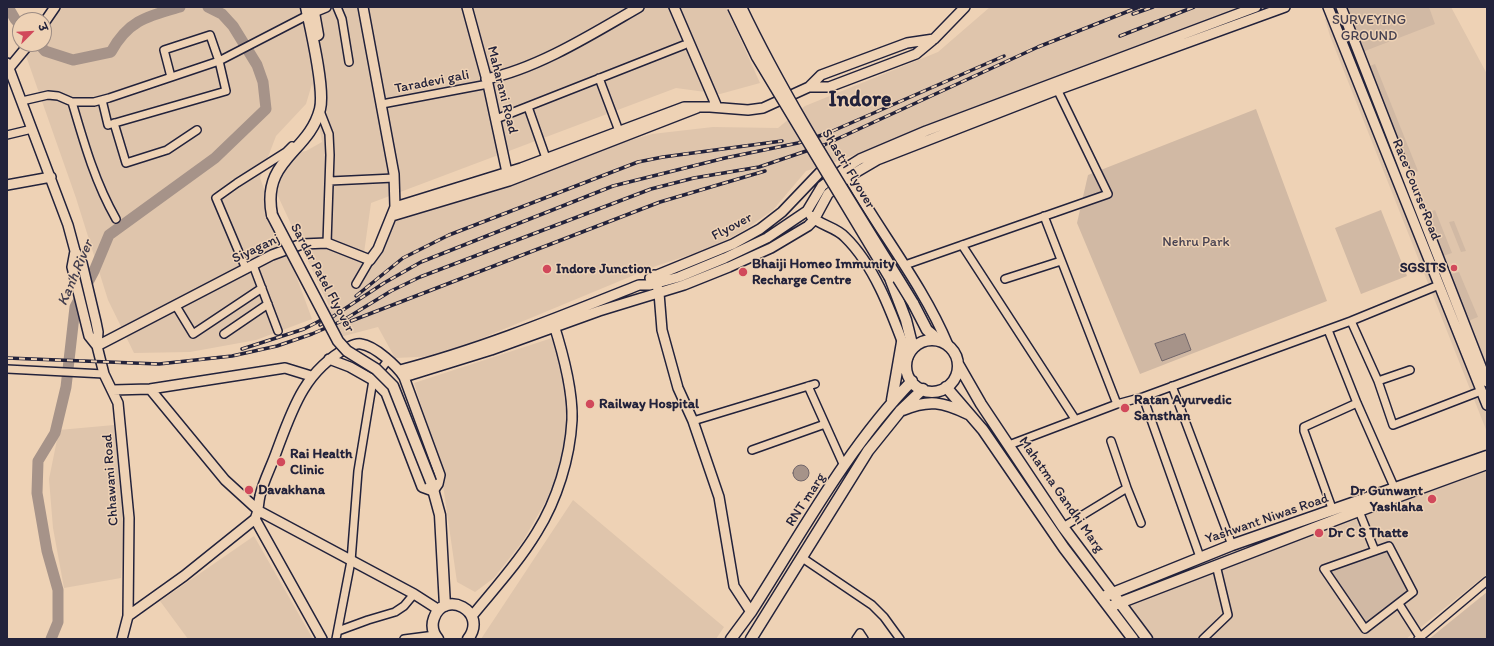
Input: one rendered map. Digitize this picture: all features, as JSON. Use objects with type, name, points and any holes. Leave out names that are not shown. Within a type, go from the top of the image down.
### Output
[{"type":"main road","name":"Shastri Flyover","points":[[732,7],[757,57],[823,169],[890,278],[901,308],[911,353]]},
{"type":"main road","name":"Shastri Flyover","points":[[741,7],[761,48],[796,110],[913,303],[927,330],[943,342]]},
{"type":"main road","name":"Sardar Patel Flyover","points":[[310,10],[325,87],[325,96],[321,97],[320,111],[312,130],[285,160],[272,180],[270,202],[272,214],[338,341],[347,351],[376,369],[394,386],[432,487],[440,516],[442,608],[433,622],[437,637]]},
{"type":"main road","points":[[929,340],[943,342],[954,352],[958,364],[957,374],[951,384],[932,392],[923,389],[912,381],[907,366],[911,353],[920,342],[929,340]]},
{"type":"main road","points":[[892,402],[902,342]]},
{"type":"main road","name":"Mahatma Gandhi Marg","points":[[958,364],[980,404],[1063,527],[1113,591],[1147,639]]},
{"type":"main road","name":"RNT marg","points":[[731,639],[751,612],[859,443],[892,402],[912,381]]},
{"type":"main road","name":"Mahatma Gandhi Marg","points":[[946,387],[972,416],[997,448],[1064,548],[1103,597],[1130,638]]},
{"type":"main road","name":"RNT marg","points":[[751,639],[868,451],[901,410],[923,389]]},
{"type":"main road","points":[[901,410],[920,404],[935,402],[953,407],[972,416]]},
{"type":"main road","points":[[1470,462],[1473,455],[1487,450]]},
{"type":"main road","name":"Yashwant Niwas Road","points":[[1103,597],[1113,591],[1232,545],[1487,456]]},
{"type":"main road","name":"Yashwant Niwas Road","points":[[1109,607],[1359,511],[1487,464]]},
{"type":"main road","points":[[442,608],[460,605],[472,616],[474,629],[468,639]]},
{"type":"street","points":[[22,101],[48,95],[58,96],[72,102],[94,102],[102,100],[219,61],[281,28],[310,10],[326,7]]},
{"type":"street","points":[[337,7],[342,19],[349,62]]},
{"type":"street","points":[[356,284],[378,249],[395,207],[394,178],[382,104],[363,7]]},
{"type":"street","name":"Maharani Road","points":[[467,7],[487,81],[508,176]]},
{"type":"street","points":[[487,81],[533,63],[584,39],[639,7]]},
{"type":"street","points":[[668,7],[684,45],[714,107]]},
{"type":"street","points":[[674,7],[714,107]]},
{"type":"street","points":[[809,87],[829,87],[916,54],[934,40],[965,7]]},
{"type":"street","points":[[751,612],[734,586],[719,497],[693,421],[678,388],[662,330],[657,277],[679,277],[768,238],[807,211],[822,186],[889,151],[1256,7]]},
{"type":"street","points":[[1056,86],[1285,7]]},
{"type":"street","name":"Race Course Road","points":[[1328,7],[1487,405]]},
{"type":"street","name":"Race Course Road","points":[[1341,7],[1487,382]]},
{"type":"street","points":[[102,100],[108,124],[226,91],[219,61],[210,35],[165,50],[164,52],[171,77]]},
{"type":"street","points":[[395,207],[508,176],[546,158],[684,107],[714,107],[757,110],[809,87],[821,75],[907,43],[934,40]]},
{"type":"street","points":[[496,119],[684,45]]},
{"type":"street","points":[[21,52],[8,65],[68,225],[75,251],[72,267],[89,336],[97,346]]},
{"type":"street","points":[[599,78],[619,131]]},
{"type":"street","name":"Taradevi gali","points":[[382,104],[487,81]]},
{"type":"street","points":[[905,265],[1108,194],[1056,86]]},
{"type":"street","points":[[278,331],[262,288],[249,267],[216,198],[286,152],[302,136],[317,109],[321,97]]},
{"type":"street","points":[[72,102],[89,159],[104,198],[116,219]]},
{"type":"street","points":[[528,107],[546,158]]},
{"type":"street","points":[[392,216],[508,176],[698,107]]},
{"type":"street","points":[[320,111],[329,134],[330,181],[327,243]]},
{"type":"street","points":[[114,123],[126,163],[168,150],[197,130]]},
{"type":"street","points":[[7,135],[32,129]]},
{"type":"street","name":"Flyover","points":[[553,324],[657,277],[669,270],[733,244],[760,229],[782,212],[823,169]]},
{"type":"street","points":[[402,373],[418,366],[659,293],[729,267],[764,251],[797,233],[814,220],[828,194],[846,173]]},
{"type":"street","points":[[846,173],[905,265],[943,342]]},
{"type":"street","points":[[7,186],[50,177]]},
{"type":"street","points":[[330,181],[394,178]]},
{"type":"street","points":[[807,211],[814,220],[839,232],[846,238],[864,262],[877,282],[902,342],[911,353]]},
{"type":"street","points":[[1044,216],[1117,404]]},
{"type":"street","name":"Siyaganj","points":[[97,346],[272,255],[302,244],[327,243],[370,260]]},
{"type":"street","points":[[962,245],[1075,419]]},
{"type":"street","name":"Chhawani Road","points":[[75,251],[82,263],[96,322],[98,332],[97,346],[104,374],[118,403],[129,518],[128,616],[122,639]]},
{"type":"street","points":[[1005,279],[1062,262]]},
{"type":"street","points":[[1009,445],[1075,419],[1142,397],[1351,322],[1439,285]]},
{"type":"street","points":[[176,306],[193,334],[262,288]]},
{"type":"street","points":[[224,334],[268,304]]},
{"type":"street","points":[[1351,322],[1378,381],[1393,425],[1481,391]]},
{"type":"street","points":[[472,616],[514,566],[537,532],[552,502],[564,467],[572,420],[567,374],[553,324]]},
{"type":"street","points":[[1328,330],[1357,403],[1395,489]]},
{"type":"street","points":[[128,616],[184,576],[257,515],[260,496],[288,420],[305,384],[311,376],[329,359],[354,345],[361,344],[379,353],[402,373],[440,475],[438,484],[432,487],[422,486],[386,393],[373,380],[350,367],[329,359]]},
{"type":"street","points":[[337,635],[351,561],[358,471],[373,380],[388,360]]},
{"type":"street","points":[[113,390],[150,389],[285,368],[311,376]]},
{"type":"street","points":[[7,369],[104,374]]},
{"type":"street","points":[[1378,381],[1410,370]]},
{"type":"street","points":[[693,421],[811,385],[825,424],[844,466]]},
{"type":"street","points":[[1172,386],[1232,545]]},
{"type":"street","points":[[150,389],[225,480],[257,515],[322,639]]},
{"type":"street","points":[[1142,397],[1200,557]]},
{"type":"street","points":[[1332,511],[1304,431],[1304,427],[1307,424],[1357,403]]},
{"type":"street","points":[[752,450],[825,424]]},
{"type":"street","points":[[1111,441],[1141,523]]},
{"type":"street","points":[[1063,527],[1127,488]]},
{"type":"street","points":[[1359,511],[1375,551]]},
{"type":"street","points":[[257,515],[442,608]]},
{"type":"street","points":[[1389,546],[1413,592],[1399,604],[1365,629],[1324,569],[1389,546]]},
{"type":"street","points":[[801,557],[872,605],[884,617],[900,639]]},
{"type":"street","points":[[1203,639],[1228,615],[1216,566]]},
{"type":"street","points":[[1399,604],[1419,638],[1487,581]]},
{"type":"street","points":[[337,635],[395,612],[404,606],[414,594]]},
{"type":"street","points":[[856,639],[860,633],[864,639]]},
{"type":"street","points":[[404,639],[437,637]]},
{"type":"shaded area","points":[[62,7],[726,7],[760,83],[720,94],[676,88],[371,203],[363,260],[377,241],[385,218],[418,203],[652,134],[713,127],[778,128],[805,106],[938,52],[990,7],[1245,7],[838,161],[806,171],[773,210],[743,231],[711,248],[656,266],[439,356],[395,358],[378,327],[340,337],[327,308],[329,306],[277,194],[276,167],[295,153],[306,151],[322,142],[312,84],[306,104],[276,136],[260,178],[312,319],[256,340],[190,352],[134,353],[108,300],[76,198],[25,53],[52,52],[52,20]]},
{"type":"shaded area","name":"SGSITS","points":[[1332,7],[1451,7],[1487,74],[1487,432],[1330,36],[1325,19]]},
{"type":"shaded area","points":[[1185,334],[1191,350],[1162,361],[1155,344]]},
{"type":"shaded area","points":[[555,337],[564,374],[567,413],[562,465],[547,499],[523,541],[494,578],[475,592],[457,582],[442,478],[437,454],[414,383]]},
{"type":"shaded area","points":[[114,425],[124,522],[121,578],[64,588],[53,528],[49,479],[59,430]]},
{"type":"shaded area","points":[[801,465],[808,470],[809,473],[804,480],[801,481],[794,476],[793,473],[798,466]]},
{"type":"shaded area","points":[[1487,471],[1487,574],[1406,639],[1149,639],[1123,602]]},
{"type":"shaded area","points":[[573,500],[724,627],[716,639],[481,639]]},
{"type":"shaded area","points":[[254,536],[313,639],[188,639],[160,601]]},
{"type":"green space","name":"SURVEYING GROUND","points":[[1347,7],[1429,7],[1435,24],[1357,54],[1343,14]]},
{"type":"green space","points":[[1375,64],[1418,171],[1405,176],[1362,69]]},
{"type":"green space","name":"Nehru Park","points":[[1256,109],[1327,301],[1140,374],[1077,223],[1088,175]]},
{"type":"green space","points":[[1381,210],[1407,276],[1361,294],[1335,228]]},
{"type":"green space","points":[[1435,210],[1452,253],[1437,258],[1420,216]]},
{"type":"green space","points":[[1454,221],[1466,251],[1461,252],[1449,222]]},
{"type":"green space","points":[[1459,272],[1478,317],[1463,323],[1444,276]]},
{"type":"green space","points":[[1389,546],[1413,592],[1365,629],[1324,569]]},
{"type":"green space","points":[[1487,592],[1487,639],[1429,639]]},
{"type":"waterway","name":"Kanh River","points":[[8,7],[12,14]]},
{"type":"waterway","name":"Kanh River","points":[[48,52],[73,60],[111,52],[124,33],[132,26],[158,13],[180,7]]},
{"type":"waterway","name":"Kanh River","points":[[51,639],[58,622],[58,590],[47,551],[37,493],[38,461],[55,433],[66,387],[75,307],[94,271],[109,235],[215,158],[266,109],[263,82],[257,65],[233,26],[222,14],[208,7]]},
{"type":"railway","points":[[7,358],[159,364],[232,356],[277,346],[312,334],[342,321],[391,291],[420,277],[651,189],[694,178],[759,167],[824,145],[1038,47],[1139,7]]},
{"type":"railway","points":[[1133,14],[1153,7]]},
{"type":"railway","points":[[1120,36],[1194,7]]},
{"type":"railway","points":[[320,325],[384,283],[421,262],[613,186],[725,158],[798,143],[828,133],[1004,56]]},
{"type":"railway","points":[[356,296],[403,258],[449,235],[638,162],[663,157],[782,141]]},
{"type":"railway","points":[[351,321],[660,202],[765,171]]},
{"type":"railway","points":[[242,349],[304,329],[325,318]]},
{"type":"place","name":"SGSITS","points":[[1454,268]]},
{"type":"place","name":"Indore Junction","points":[[547,269]]},
{"type":"place","name":"Bhaiji Homeo Immunity Recharge Centre","points":[[743,272]]},
{"type":"place","name":"Railway Hospital","points":[[590,404]]},
{"type":"place","name":"Ratan Ayurvedic Sansthan","points":[[1125,408]]},
{"type":"place","name":"Rai Health Clinic","points":[[281,462]]},
{"type":"place","name":"Davakhana","points":[[249,490]]},
{"type":"place","name":"Dr Gunwant Yashlaha","points":[[1432,499]]},
{"type":"place","name":"Dr C S Thatte","points":[[1319,533]]},
{"type":"district","name":"Indore","points":[[860,100]]}]
